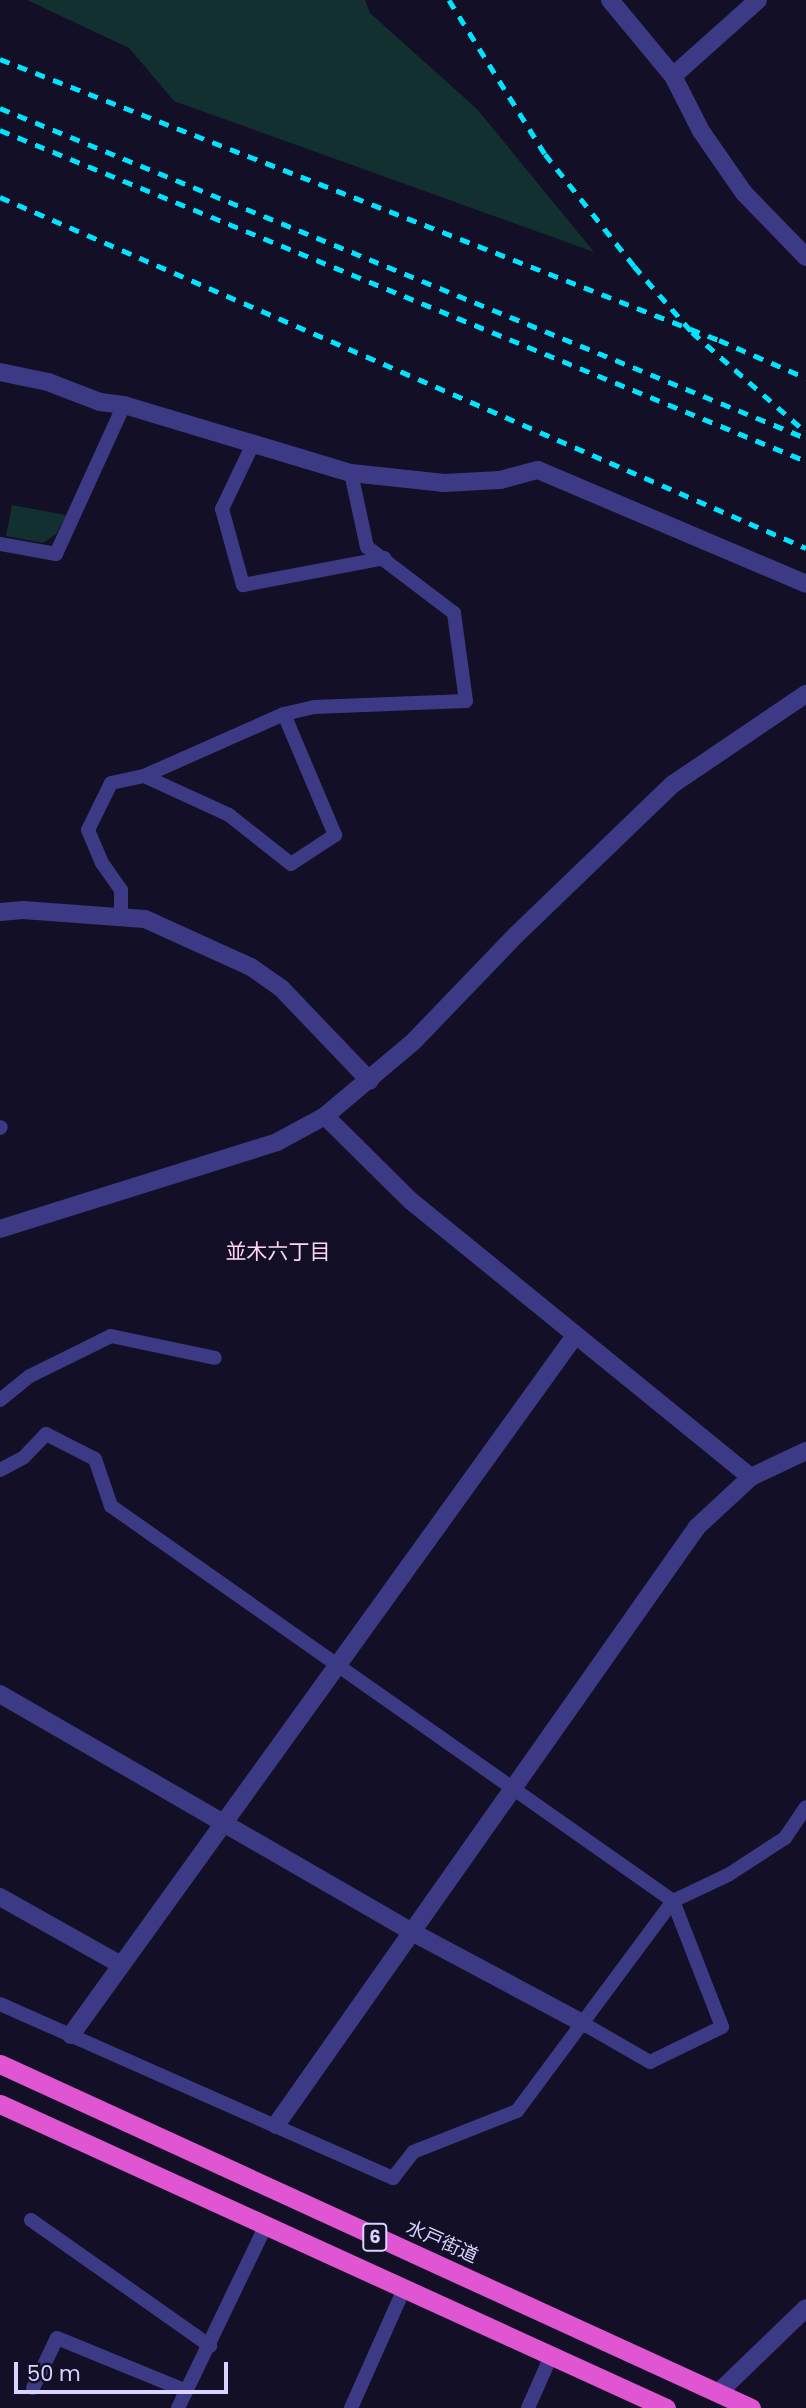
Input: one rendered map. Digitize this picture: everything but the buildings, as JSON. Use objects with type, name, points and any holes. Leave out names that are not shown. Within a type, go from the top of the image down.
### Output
[{"type":"highway","name":"水戸街道","points":[[0,2064],[751,2408]]},
{"type":"highway","name":"6","points":[[0,2104],[666,2408]]},
{"type":"street","points":[[610,0],[673,76],[701,131],[744,193],[806,257]]},
{"type":"street","points":[[673,76],[758,0]]},
{"type":"street","points":[[0,372],[124,405],[252,446],[351,473],[444,483],[500,480],[538,470],[806,584]]},
{"type":"street","points":[[0,1229],[277,1142],[325,1116],[370,1081],[673,784],[806,694]]},
{"type":"street","points":[[0,912],[23,910],[145,919],[251,967],[282,989],[370,1081]]},
{"type":"street","points":[[325,1116],[411,1201],[574,1337],[751,1477]]},
{"type":"street","points":[[71,2035],[574,1337]]},
{"type":"street","points":[[276,2125],[516,1788],[696,1527],[751,1477],[806,1451]]},
{"type":"street","points":[[0,1694],[412,1931],[583,2024]]},
{"type":"street","points":[[0,1897],[121,1965]]},
{"type":"street","points":[[718,2393],[806,2308]]},
{"type":"lane","points":[[0,544],[57,554],[124,405]]},
{"type":"lane","points":[[252,446],[222,509],[243,585],[384,558]]},
{"type":"lane","points":[[121,917],[121,890],[102,863],[88,830],[111,783],[144,776],[284,714],[314,707],[466,701],[454,613],[367,547],[351,473]]},
{"type":"lane","points":[[144,776],[229,815],[291,864],[335,835],[284,714]]},
{"type":"lane","points":[[0,1400],[30,1376],[111,1336],[215,1358]]},
{"type":"lane","points":[[0,1469],[24,1457],[46,1434],[95,1459],[111,1506],[516,1788],[673,1901],[723,2027],[650,2062],[583,2024]]},
{"type":"lane","points":[[0,2004],[393,2178],[413,2152],[517,2111],[673,1901],[729,1875],[785,1838],[806,1807]]},
{"type":"lane","points":[[32,2220],[210,2346]]},
{"type":"lane","points":[[178,2408],[266,2225]]},
{"type":"lane","points":[[351,2408],[404,2289]]},
{"type":"lane","points":[[33,2388],[57,2338],[187,2391]]},
{"type":"lane","points":[[527,2408],[551,2356]]},
{"type":"green space","points":[[27,0],[365,0],[370,13],[477,109],[594,252],[174,101],[129,48]]},
{"type":"green space","points":[[12,505],[66,515],[56,534],[43,543],[6,536]]},
{"type":"railway","points":[[449,0],[545,154],[634,266],[692,332],[806,432]]},
{"type":"railway","points":[[0,59],[719,340],[806,378]]},
{"type":"railway","points":[[0,108],[806,438]]},
{"type":"railway","points":[[0,130],[806,461]]},
{"type":"railway","points":[[0,197],[806,548]]},
{"type":"district","name":"並木六丁目","points":[[278,1252]]}]
